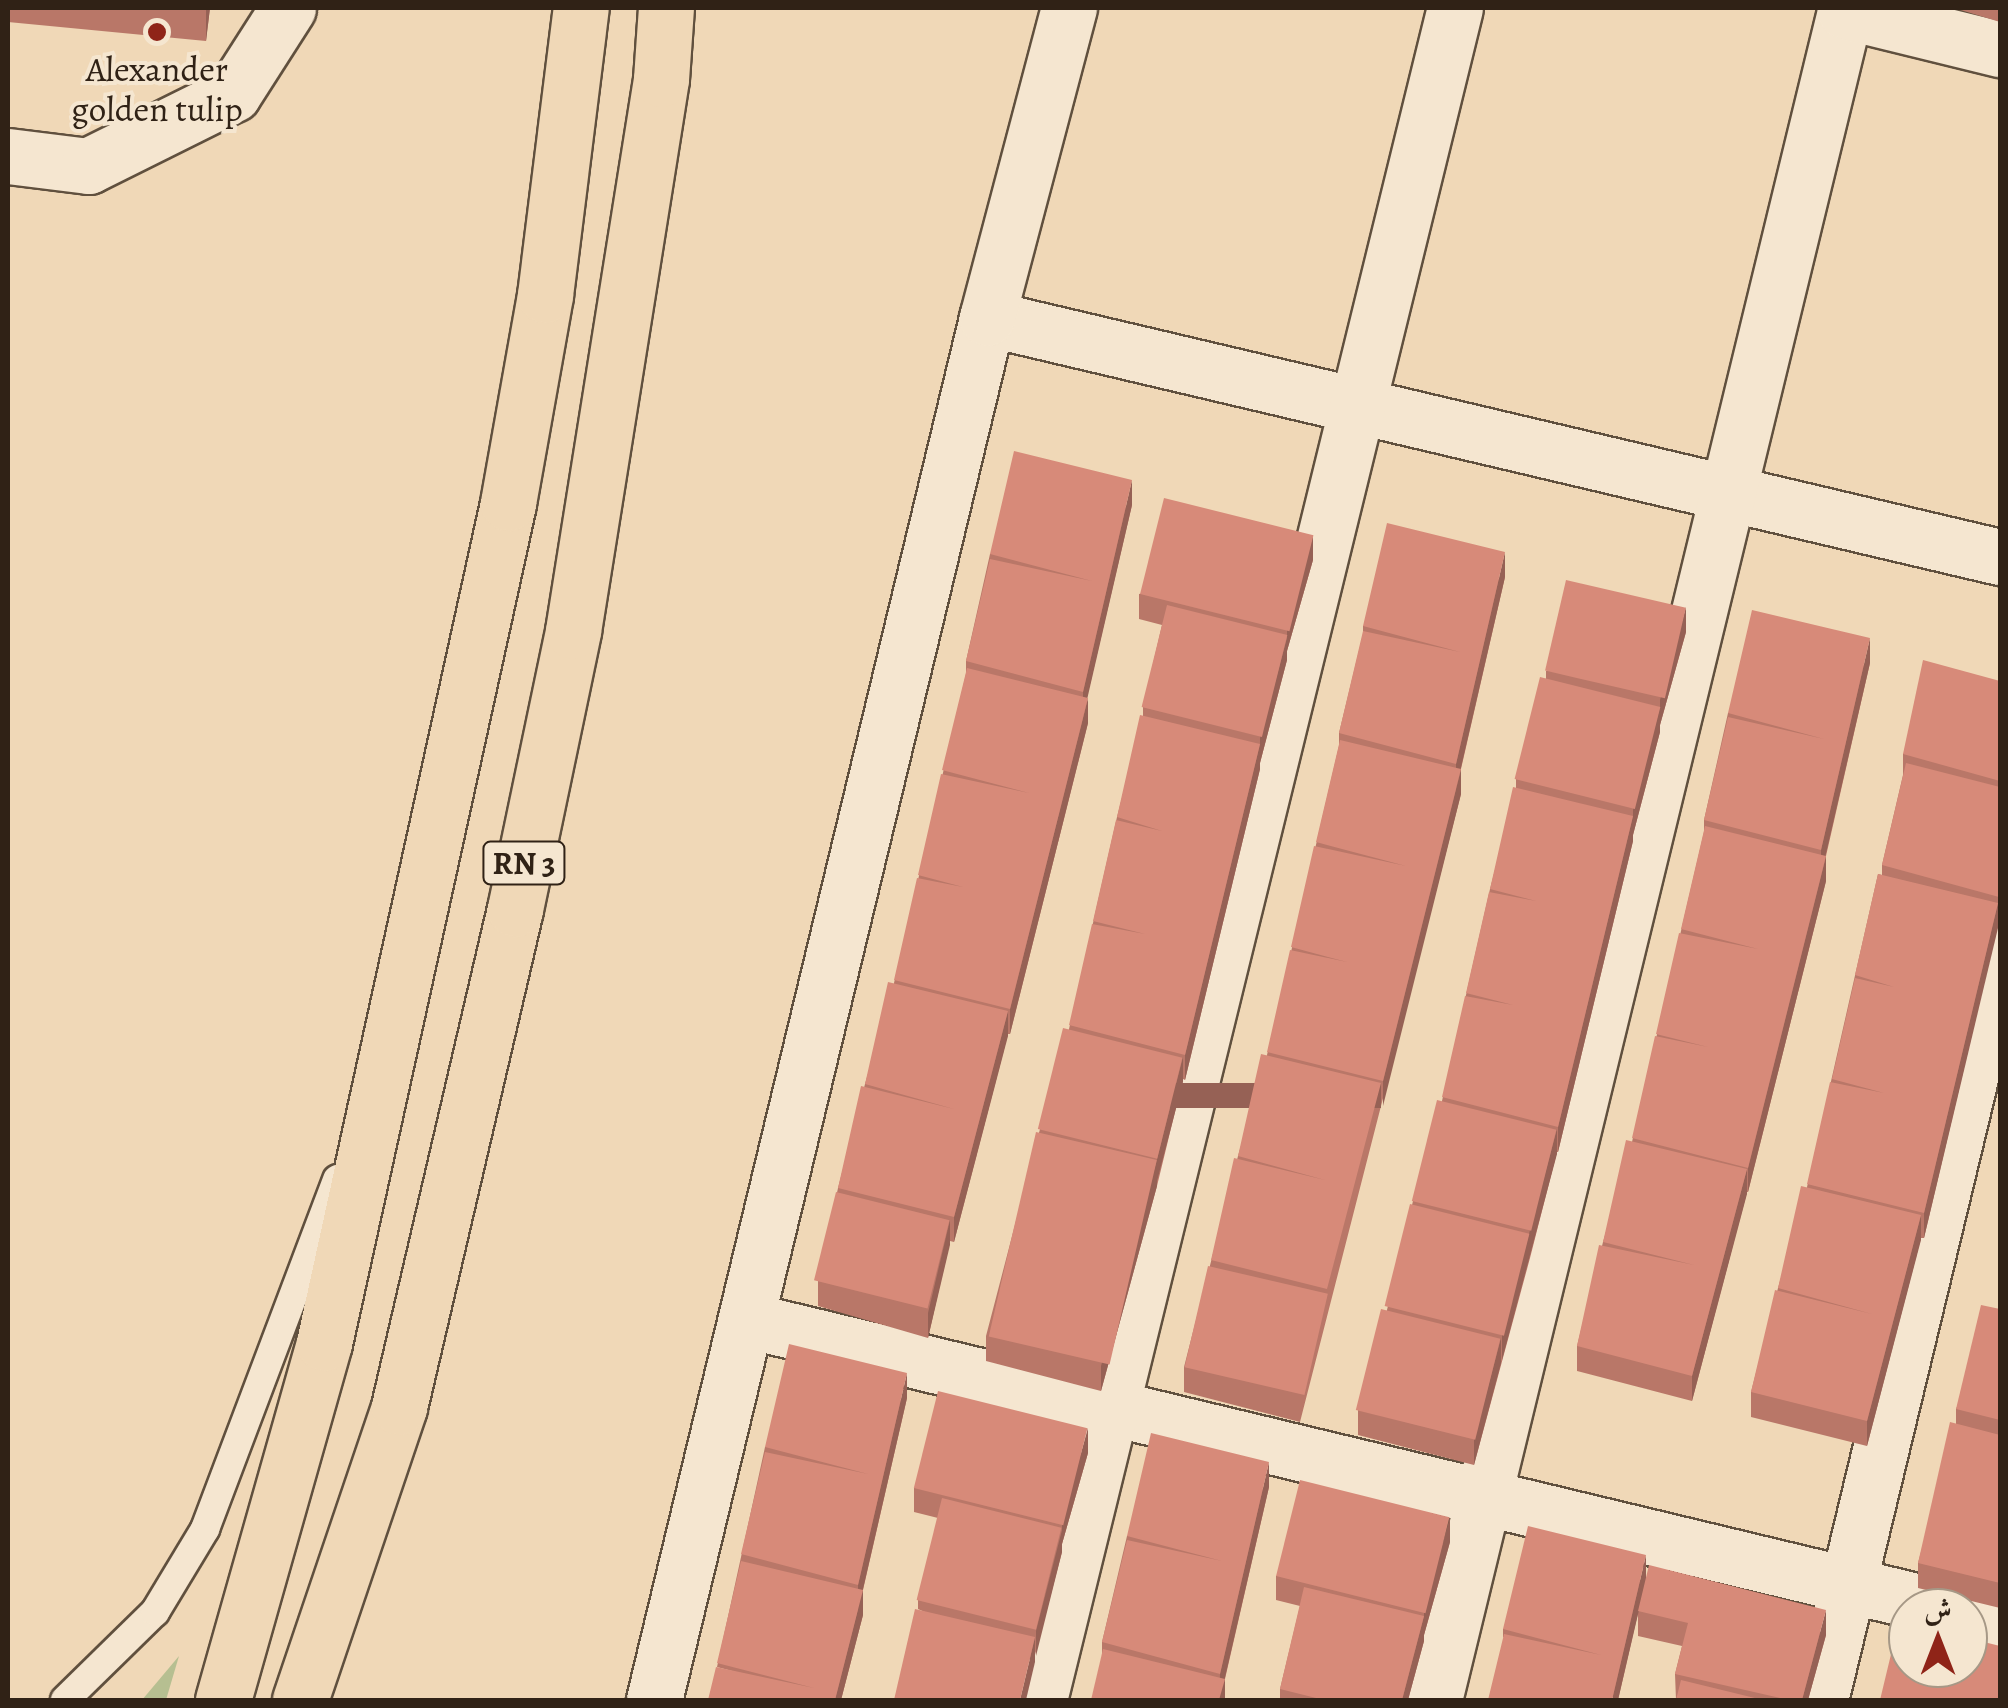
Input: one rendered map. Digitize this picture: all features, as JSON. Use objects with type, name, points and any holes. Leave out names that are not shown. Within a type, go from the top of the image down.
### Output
[{"type":"highway","name":"RN 3","points":[[223,1700],[324,1343],[512,484],[545,295],[581,8]]},
{"type":"highway","name":"RN 3","points":[[300,1700],[398,1407],[515,909],[574,631],[655,117],[666,8]]},
{"type":"street","points":[[8,156],[88,166],[233,94],[288,8]]},
{"type":"street","points":[[654,1700],[987,318],[1069,8]]},
{"type":"street","points":[[1039,1700],[1455,8]]},
{"type":"street","points":[[1434,1700],[1845,11],[2000,49]]},
{"type":"street","points":[[987,318],[2000,557]]},
{"type":"street","points":[[1820,1700],[2000,953]]},
{"type":"street","points":[[747,1320],[1888,1594]]},
{"type":"lane","points":[[65,1700],[154,1612],[205,1528],[401,998]]},
{"type":"green space","points":[[179,1656],[166,1700],[142,1700]]},
{"type":"building","points":[[1014,451],[1132,480],[1083,692],[966,661],[990,559],[1092,581],[990,554]]},
{"type":"building","points":[[1164,498],[1313,535],[1289,631],[1140,594]]},
{"type":"building","points":[[1387,523],[1505,552],[1456,764],[1339,733],[1363,631],[1460,652],[1363,626]]},
{"type":"building","points":[[1566,580],[1686,608],[1665,698],[1545,671]]},
{"type":"building","points":[[1167,605],[1287,635],[1262,737],[1142,707]]},
{"type":"building","points":[[1752,610],[1870,638],[1821,850],[1704,820],[1728,717],[1824,739],[1728,713]]},
{"type":"building","points":[[1923,660],[2000,681],[2000,781],[1903,754]]},
{"type":"building","points":[[967,668],[1088,698],[1010,1009],[894,980],[917,878],[963,887],[918,875],[941,774],[1029,793],[942,770]]},
{"type":"building","points":[[1540,677],[1660,707],[1635,809],[1515,779]]},
{"type":"building","points":[[1140,715],[1260,744],[1185,1055],[1069,1025],[1092,924],[1145,934],[1093,921],[1116,820],[1162,831],[1117,817]]},
{"type":"building","points":[[1340,740],[1461,769],[1383,1081],[1267,1052],[1290,950],[1347,962],[1291,947],[1314,846],[1406,866],[1316,842]]},
{"type":"building","points":[[1906,763],[2000,787],[1999,897],[1882,865]]},
{"type":"building","points":[[1513,787],[1633,816],[1558,1127],[1442,1097],[1465,996],[1513,1005],[1466,993],[1489,892],[1536,901],[1490,889]]},
{"type":"building","points":[[1705,826],[1826,856],[1748,1168],[1632,1138],[1655,1036],[1708,1047],[1656,1034],[1679,933],[1758,949],[1681,929]]},
{"type":"building","points":[[1878,874],[1998,903],[1924,1213],[1807,1184],[1830,1082],[1884,1093],[1832,1079],[1855,978],[1894,987],[1855,975]]},
{"type":"building","points":[[888,982],[1008,1011],[954,1217],[838,1188],[861,1086],[954,1109],[865,1084]]},
{"type":"building","points":[[1063,1028],[1182,1058],[1157,1159],[1038,1129]]},
{"type":"building","points":[[1261,1054],[1381,1083],[1327,1289],[1211,1260],[1234,1158],[1325,1180],[1238,1156]]},
{"type":"building","points":[[1437,1100],[1556,1130],[1531,1231],[1412,1201]]},
{"type":"building","points":[[1036,1132],[1157,1160],[1110,1365],[989,1337]]},
{"type":"building","points":[[1626,1140],[1747,1169],[1692,1376],[1577,1346],[1599,1245],[1694,1265],[1603,1242]]},
{"type":"building","points":[[1801,1186],[1921,1215],[1867,1421],[1751,1392],[1775,1290],[1872,1314],[1778,1288]]},
{"type":"building","points":[[836,1192],[950,1220],[928,1309],[814,1280]]},
{"type":"building","points":[[1410,1204],[1529,1234],[1504,1336],[1385,1306]]},
{"type":"building","points":[[1208,1266],[1328,1294],[1304,1395],[1185,1367]]},
{"type":"building","points":[[1981,1305],[2000,1309],[2000,1420],[1956,1409]]},
{"type":"building","points":[[1381,1309],[1500,1339],[1475,1440],[1356,1410]]},
{"type":"building","points":[[789,1344],[907,1373],[858,1585],[741,1554],[765,1452],[868,1474],[765,1447]]},
{"type":"building","points":[[938,1391],[1087,1428],[1063,1525],[914,1488]]},
{"type":"building","points":[[1950,1422],[2000,1435],[2000,1583],[1918,1563]]},
{"type":"building","points":[[1151,1433],[1269,1462],[1220,1674],[1102,1642],[1127,1540],[1222,1561],[1127,1536]]},
{"type":"building","points":[[1300,1480],[1449,1517],[1425,1613],[1276,1576]]},
{"type":"building","points":[[942,1498],[1061,1528],[1036,1630],[917,1600]]},
{"type":"building","points":[[1528,1526],[1646,1555],[1612,1700],[1488,1700],[1504,1634],[1601,1655],[1503,1629]]},
{"type":"building","points":[[741,1561],[863,1590],[835,1700],[708,1700],[716,1667],[814,1688],[717,1663]]},
{"type":"building","points":[[1649,1565],[1826,1610],[1802,1700],[1675,1674],[1688,1623],[1638,1611]]},
{"type":"building","points":[[1304,1587],[1424,1616],[1402,1700],[1324,1700],[1280,1689]]},
{"type":"building","points":[[915,1609],[1035,1637],[1020,1700],[894,1700]]},
{"type":"building","points":[[1988,1643],[2000,1646],[2000,1700],[1880,1700],[1888,1667],[1888,1688],[1988,1688]]},
{"type":"building","points":[[1103,1649],[1225,1679],[1219,1700],[1091,1700]]},
{"type":"building","points":[[1681,1680],[1763,1700],[1676,1700]]},
{"type":"place","name":"Alexander golden tulip","points":[[157,32]]}]
